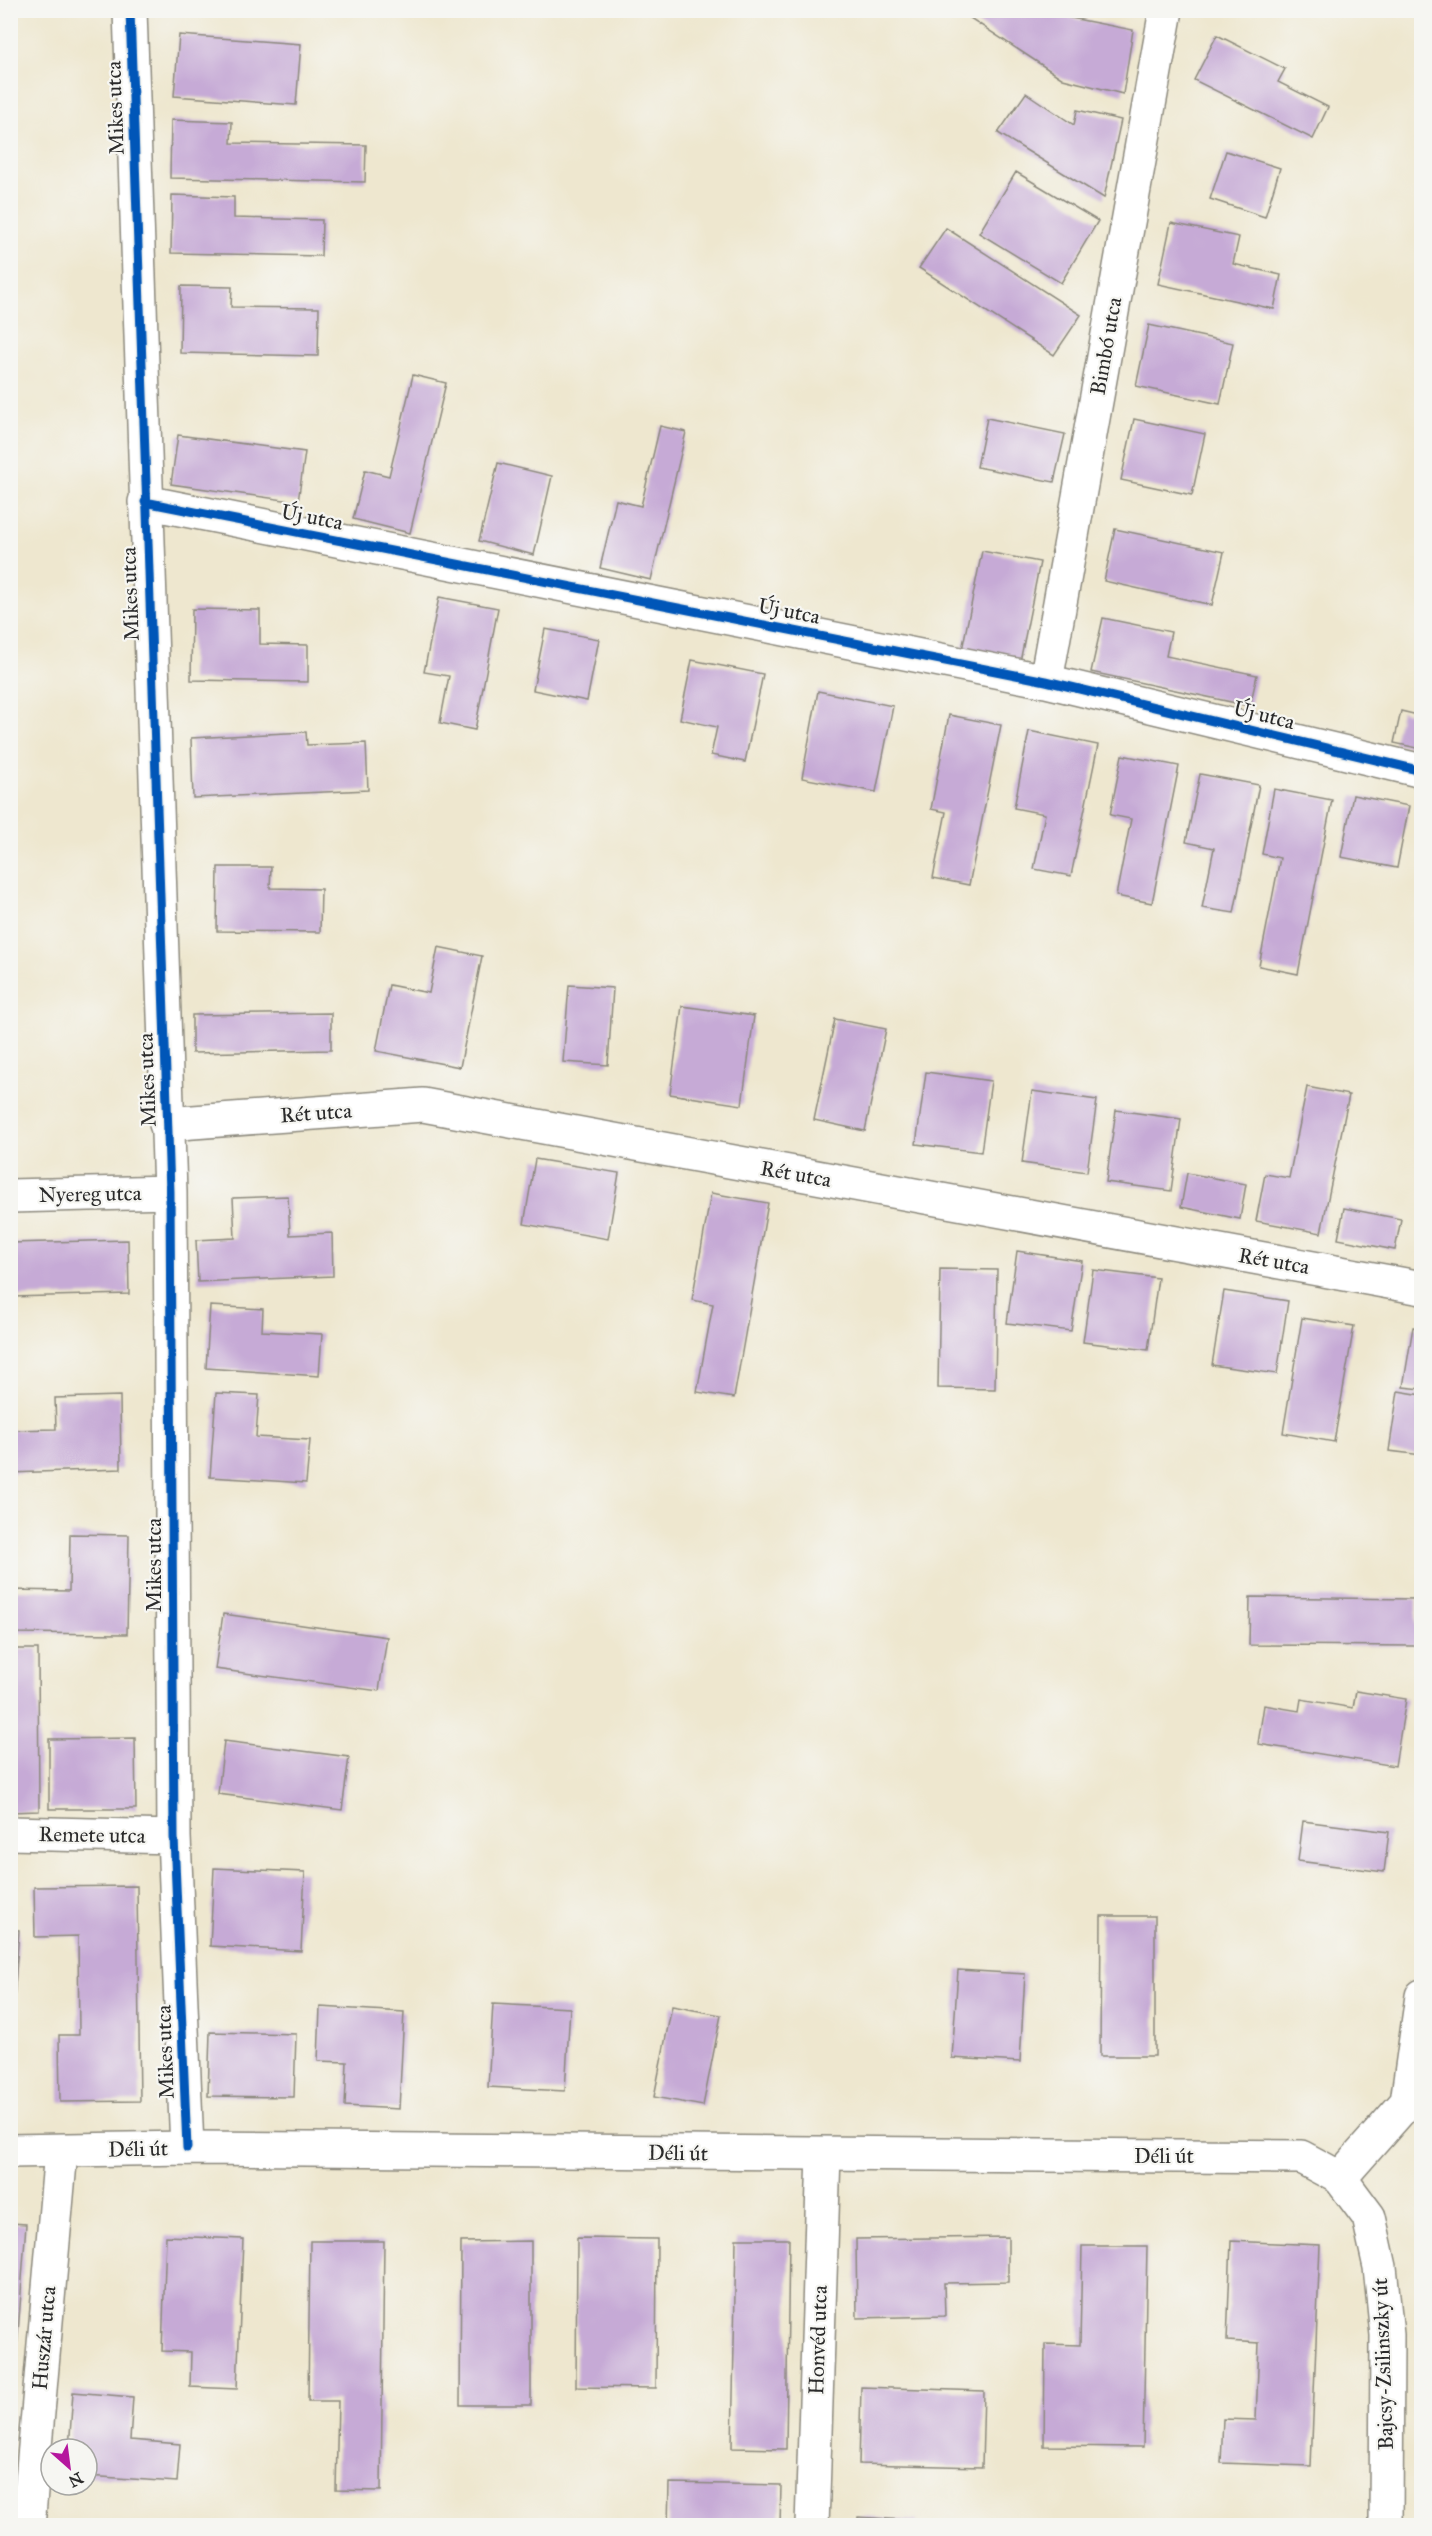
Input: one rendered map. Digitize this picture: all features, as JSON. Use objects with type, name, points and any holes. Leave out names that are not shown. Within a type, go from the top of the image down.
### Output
[{"type":"street","name":"Mikes utca","points":[[130,10],[170,1192],[174,1837],[187,2148]]},
{"type":"street","name":"Bimbó utca","points":[[1046,681],[1166,10]]},
{"type":"street","name":"Új utca","points":[[145,502],[1046,681],[1422,771]]},
{"type":"street","name":"Rét utca","points":[[166,1124],[423,1105],[1422,1288]]},
{"type":"street","name":"Nyereg utca","points":[[10,1196],[170,1192]]},
{"type":"street","name":"Remete utca","points":[[10,1833],[174,1837]]},
{"type":"street","points":[[1340,2178],[1414,2101],[1422,1996]]},
{"type":"street","name":"Déli út","points":[[10,2151],[187,2148],[1301,2157],[1340,2178]]},
{"type":"street","name":"Huszár utca","points":[[28,2526],[61,2151]]},
{"type":"street","name":"Honvéd utca","points":[[812,2526],[824,2154]]},
{"type":"street","name":"Bajcsy-Zsilinszky út","points":[[1340,2178],[1369,2217],[1380,2267],[1387,2335],[1386,2526]]},
{"type":"building","points":[[958,10],[1053,10],[1061,16],[1133,30],[1123,94],[1063,79]]},
{"type":"building","points":[[179,35],[301,44],[296,105],[174,96]]},
{"type":"building","points":[[1217,35],[1285,69],[1278,82],[1328,107],[1313,139],[1194,80]]},
{"type":"building","points":[[1026,93],[1074,125],[1077,110],[1121,120],[1104,198],[998,133]]},
{"type":"building","points":[[171,120],[232,122],[231,143],[366,145],[365,182],[170,178]]},
{"type":"building","points":[[1226,151],[1280,168],[1265,217],[1210,199]]},
{"type":"building","points":[[1016,172],[1098,221],[1061,283],[979,233]]},
{"type":"building","points":[[172,195],[234,197],[234,218],[322,220],[321,256],[171,253]]},
{"type":"building","points":[[1171,223],[1239,237],[1233,264],[1281,275],[1274,309],[1158,284]]},
{"type":"building","points":[[946,228],[1081,315],[1054,355],[919,268]]},
{"type":"building","points":[[181,286],[232,287],[231,307],[319,308],[318,356],[180,353]]},
{"type":"building","points":[[1149,325],[1233,343],[1220,404],[1136,386]]},
{"type":"building","points":[[413,375],[446,383],[410,533],[353,519],[365,470],[389,476]]},
{"type":"building","points":[[987,418],[1065,434],[1054,482],[977,467]]},
{"type":"building","points":[[1134,419],[1205,434],[1192,495],[1121,480]]},
{"type":"building","points":[[660,426],[686,432],[651,580],[600,568],[616,500],[641,506]]},
{"type":"building","points":[[178,435],[305,452],[298,502],[171,484]]},
{"type":"building","points":[[498,463],[552,476],[534,555],[479,541]]},
{"type":"building","points":[[1115,529],[1224,552],[1212,605],[1104,581]]},
{"type":"building","points":[[982,551],[1040,562],[1020,662],[962,650]]},
{"type":"building","points":[[439,597],[498,608],[475,730],[440,723],[449,676],[424,672]]},
{"type":"building","points":[[192,609],[260,610],[260,644],[308,645],[308,682],[191,680]]},
{"type":"building","points":[[1103,618],[1171,632],[1166,656],[1257,675],[1250,706],[1091,672]]},
{"type":"building","points":[[545,629],[599,639],[587,701],[533,690]]},
{"type":"building","points":[[692,660],[763,674],[745,762],[711,755],[717,727],[680,719]]},
{"type":"building","points":[[818,691],[893,706],[876,792],[802,778]]},
{"type":"building","points":[[1401,711],[1422,716],[1422,749],[1394,743]]},
{"type":"building","points":[[949,715],[1001,725],[969,885],[933,878],[946,812],[931,809]]},
{"type":"building","points":[[1029,731],[1098,745],[1071,876],[1034,869],[1045,814],[1014,808]]},
{"type":"building","points":[[306,732],[307,745],[366,743],[368,790],[193,798],[191,738]]},
{"type":"building","points":[[1122,755],[1179,766],[1152,903],[1116,896],[1131,819],[1110,815]]},
{"type":"building","points":[[1200,774],[1259,785],[1234,913],[1202,908],[1214,848],[1186,842]]},
{"type":"building","points":[[1274,789],[1332,800],[1298,974],[1259,966],[1280,858],[1262,854]]},
{"type":"building","points":[[1353,795],[1409,806],[1397,868],[1341,857]]},
{"type":"building","points":[[218,867],[271,867],[270,888],[321,889],[320,932],[217,931]]},
{"type":"building","points":[[438,947],[482,956],[460,1067],[376,1051],[389,985],[429,993]]},
{"type":"building","points":[[569,985],[613,988],[608,1065],[563,1062]]},
{"type":"building","points":[[682,1006],[754,1016],[742,1105],[670,1094]]},
{"type":"building","points":[[331,1013],[331,1050],[192,1053],[192,1015]]},
{"type":"building","points":[[835,1019],[886,1029],[865,1131],[814,1120]]},
{"type":"building","points":[[926,1072],[991,1081],[981,1152],[916,1144]]},
{"type":"building","points":[[1307,1087],[1349,1095],[1321,1233],[1256,1221],[1265,1174],[1289,1178]]},
{"type":"building","points":[[1032,1091],[1097,1100],[1087,1172],[1022,1163]]},
{"type":"building","points":[[1116,1110],[1181,1119],[1171,1191],[1106,1182]]},
{"type":"building","points":[[535,1159],[619,1173],[608,1239],[524,1224]]},
{"type":"building","points":[[1187,1173],[1246,1184],[1240,1219],[1181,1207]]},
{"type":"building","points":[[711,1193],[768,1203],[734,1398],[697,1392],[713,1304],[692,1300]]},
{"type":"building","points":[[288,1196],[290,1235],[332,1233],[333,1276],[198,1282],[196,1240],[235,1238],[233,1198]]},
{"type":"building","points":[[1344,1208],[1401,1219],[1395,1250],[1338,1239]]},
{"type":"building","points":[[128,1240],[129,1294],[10,1297],[10,1243]]},
{"type":"building","points":[[1017,1251],[1082,1261],[1071,1331],[1007,1323]]},
{"type":"building","points":[[940,1269],[997,1270],[995,1389],[938,1388]]},
{"type":"building","points":[[1093,1270],[1158,1278],[1148,1350],[1083,1342]]},
{"type":"building","points":[[1224,1291],[1288,1301],[1277,1374],[1212,1365]]},
{"type":"building","points":[[210,1306],[263,1309],[262,1331],[322,1334],[319,1376],[206,1368]]},
{"type":"building","points":[[1302,1318],[1354,1326],[1334,1442],[1283,1433]]},
{"type":"building","points":[[1413,1327],[1422,1328],[1422,1389],[1403,1387]]},
{"type":"building","points":[[1398,1391],[1422,1395],[1422,1455],[1389,1451]]},
{"type":"building","points":[[216,1393],[259,1395],[256,1437],[310,1440],[306,1483],[210,1477]]},
{"type":"building","points":[[120,1396],[121,1469],[10,1473],[10,1430],[56,1429],[55,1398]]},
{"type":"building","points":[[70,1534],[129,1535],[127,1634],[10,1633],[10,1590],[69,1591]]},
{"type":"building","points":[[1250,1597],[1416,1599],[1416,1646],[1249,1645]]},
{"type":"building","points":[[223,1614],[387,1637],[379,1691],[215,1669]]},
{"type":"building","points":[[10,1649],[38,1649],[39,1811],[10,1812]]},
{"type":"building","points":[[1356,1691],[1406,1699],[1395,1766],[1258,1744],[1264,1705],[1299,1711],[1301,1699],[1353,1708]]},
{"type":"building","points":[[135,1738],[136,1809],[49,1809],[49,1739]]},
{"type":"building","points":[[224,1741],[349,1757],[342,1810],[218,1794]]},
{"type":"building","points":[[1303,1821],[1389,1832],[1384,1872],[1298,1861]]},
{"type":"building","points":[[214,1868],[305,1872],[301,1951],[210,1946]]},
{"type":"building","points":[[137,1886],[140,2101],[60,2102],[59,2035],[79,2035],[78,1936],[35,1937],[34,1887]]},
{"type":"building","points":[[1101,1916],[1155,1916],[1155,2056],[1100,2056]]},
{"type":"building","points":[[10,1929],[19,1930],[12,2029],[10,2029]]},
{"type":"building","points":[[958,1970],[1025,1974],[1020,2062],[952,2058]]},
{"type":"building","points":[[493,2004],[570,2008],[565,2091],[488,2087]]},
{"type":"building","points":[[672,2006],[721,2015],[703,2106],[654,2097]]},
{"type":"building","points":[[320,2007],[404,2012],[399,2109],[345,2106],[347,2062],[318,2061]]},
{"type":"building","points":[[210,2032],[296,2034],[294,2097],[208,2096]]},
{"type":"building","points":[[10,2223],[26,2224],[17,2347],[10,2347]]},
{"type":"building","points":[[166,2236],[243,2239],[237,2389],[190,2387],[191,2352],[162,2351]]},
{"type":"building","points":[[1008,2237],[1008,2282],[944,2283],[945,2316],[857,2318],[856,2239]]},
{"type":"building","points":[[577,2238],[657,2239],[656,2388],[576,2387]]},
{"type":"building","points":[[736,2239],[789,2239],[786,2449],[732,2448]]},
{"type":"building","points":[[310,2241],[384,2241],[381,2491],[336,2490],[338,2401],[308,2401]]},
{"type":"building","points":[[531,2241],[531,2405],[460,2405],[461,2242]]},
{"type":"building","points":[[1231,2241],[1320,2245],[1311,2466],[1221,2463],[1223,2419],[1256,2420],[1259,2343],[1227,2341]]},
{"type":"building","points":[[1082,2246],[1147,2246],[1143,2447],[1044,2446],[1045,2344],[1080,2345]]},
{"type":"building","points":[[861,2387],[984,2391],[982,2467],[859,2464]]},
{"type":"building","points":[[73,2392],[133,2397],[130,2440],[180,2444],[177,2482],[99,2477],[99,2437],[70,2437]]},
{"type":"building","points":[[669,2483],[781,2485],[780,2526],[668,2526]]},
{"type":"building","points":[[858,2517],[917,2521],[916,2526],[857,2526]]},
{"type":"cycle path","points":[[130,10],[170,1192],[174,1837],[187,2148]]},
{"type":"cycle path","points":[[145,502],[1046,681],[1422,771]]}]
